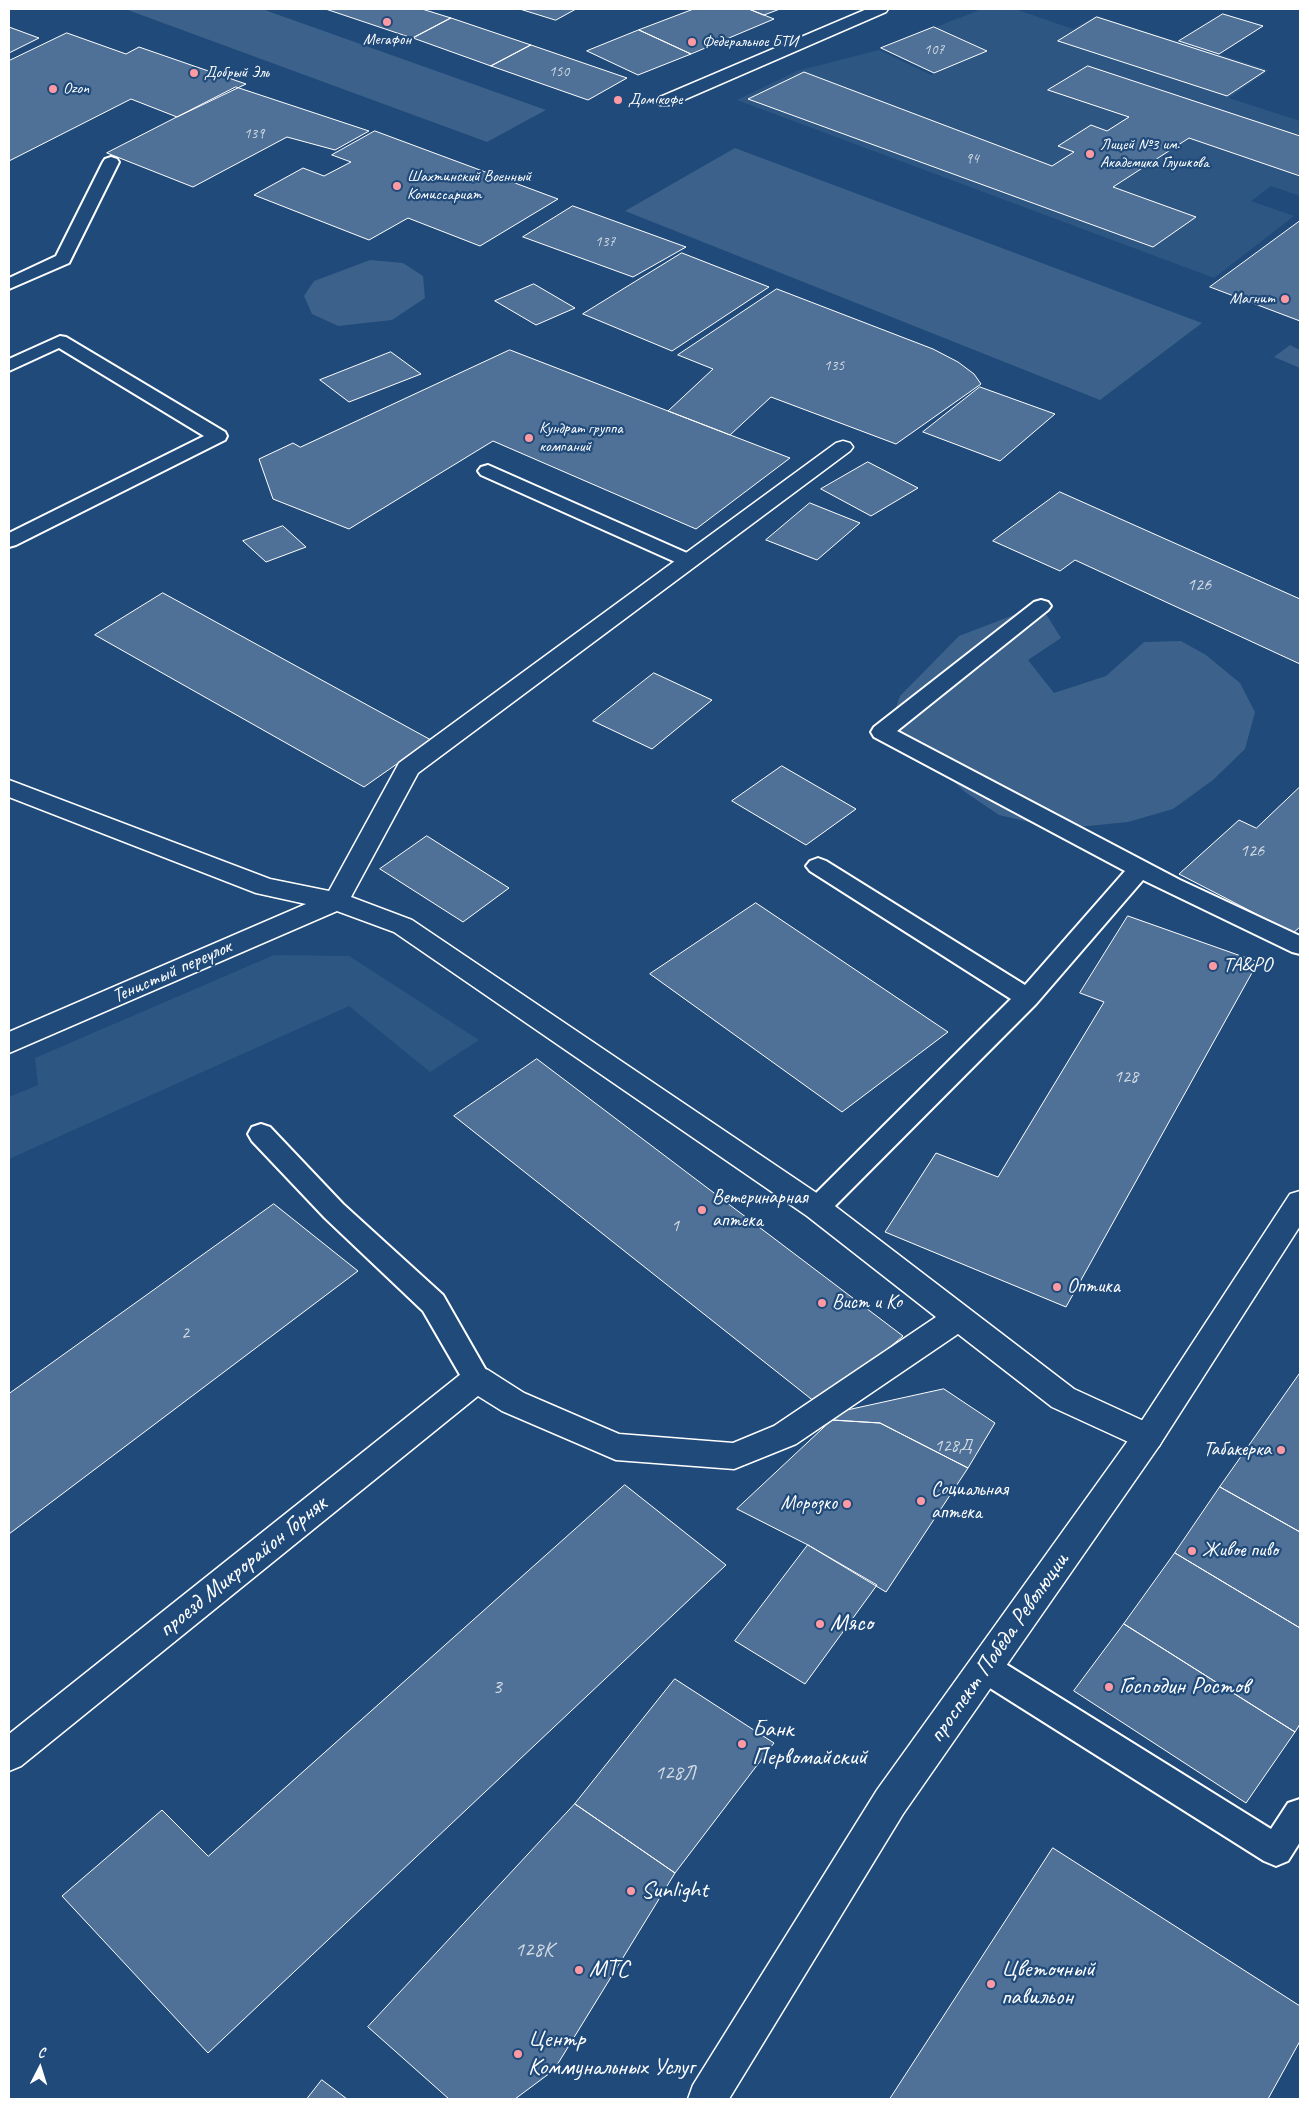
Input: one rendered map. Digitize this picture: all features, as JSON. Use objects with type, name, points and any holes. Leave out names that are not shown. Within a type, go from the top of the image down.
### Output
[{"type":"street","points":[[666,101],[880,9]]},
{"type":"street","points":[[336,901],[408,768],[843,447]]},
{"type":"street","points":[[9,788],[265,887],[336,901],[403,926],[817,1208],[1064,1398],[1148,1437]]},
{"type":"street","name":"Тенистый переулок","points":[[9,1043],[336,901]]},
{"type":"street","name":"проспект Победа Революции","points":[[707,2099],[890,1802],[1148,1437],[1300,1202]]},
{"type":"street","points":[[476,1379],[513,1402],[616,1447],[734,1456],[785,1435],[958,1318]]},
{"type":"street","name":"проезд Микрорайон Горняк","points":[[9,1755],[476,1379]]},
{"type":"lane","points":[[9,284],[64,259],[111,162]]},
{"type":"lane","points":[[9,366],[60,341],[218,436],[9,541]]},
{"type":"lane","points":[[488,471],[689,561]]},
{"type":"lane","points":[[1041,606],[882,732],[1140,869],[1300,946]]},
{"type":"lane","points":[[818,866],[1027,998]]},
{"type":"lane","points":[[817,1208],[1027,998],[1140,869]]},
{"type":"lane","points":[[262,1134],[334,1211],[433,1302],[476,1379]]},
{"type":"lane","points":[[985,1668],[1276,1850],[1300,1814]]},
{"type":"shaded area","points":[[125,9],[262,9],[546,110],[487,142]]},
{"type":"shaded area","name":"Лицей №3 им. Академика Глушкова","points":[[982,9],[1015,9],[1073,29],[1096,16],[1269,70],[1229,98],[1300,121],[1300,196],[1271,186],[1251,201],[1294,216],[1214,278],[737,100],[797,71],[879,50],[931,75],[988,51],[936,27]]},
{"type":"shaded area","points":[[735,148],[1202,323],[1100,400],[625,211]]},
{"type":"shaded area","points":[[370,260],[403,263],[423,276],[425,298],[392,320],[338,326],[312,314],[304,296],[314,281]]},
{"type":"shaded area","points":[[1290,345],[1300,350],[1300,368],[1274,357]]},
{"type":"shaded area","points":[[1041,606],[1061,638],[1028,660],[1054,693],[1106,676],[1144,642],[1181,641],[1206,655],[1240,683],[1255,712],[1245,749],[1213,780],[1173,809],[1128,822],[1058,829],[999,815],[965,792],[890,724],[900,696],[959,636]]},
{"type":"shaded area","points":[[274,955],[349,956],[479,1040],[430,1072],[349,1006],[9,1159],[9,1097],[38,1085],[35,1058]]},
{"type":"building","points":[[326,9],[422,9],[451,18],[413,38]]},
{"type":"building","points":[[520,9],[576,9],[556,20]]},
{"type":"building","name":"Федеральное БТИ","points":[[694,9],[749,9],[774,19],[691,54],[639,30]]},
{"type":"building","points":[[749,9],[780,9],[764,15]]},
{"type":"building","points":[[1223,14],[1263,26],[1219,54],[1179,41]]},
{"type":"building","points":[[1097,17],[1265,71],[1227,96],[1058,41]]},
{"type":"building","points":[[451,18],[531,45],[491,66],[413,38]]},
{"type":"building","points":[[9,27],[39,38],[9,53]]},
{"type":"building","points":[[934,27],[987,51],[934,73],[881,48]]},
{"type":"building","points":[[639,30],[691,54],[638,75],[587,51]]},
{"type":"building","points":[[67,33],[126,54],[139,47],[246,84],[177,117],[131,99],[9,161],[9,61]]},
{"type":"building","points":[[531,45],[627,78],[588,100],[491,66]]},
{"type":"building","points":[[1088,66],[1300,136],[1300,176],[1189,138],[1113,187],[1196,217],[1153,247],[748,99],[804,72],[1052,166],[1074,152],[1058,146],[1091,125],[1107,131],[1129,117],[1048,90]]},
{"type":"building","points":[[236,87],[369,131],[335,150],[287,137],[193,187],[107,153]]},
{"type":"building","name":"Шахтинский Военный Комиссариат","points":[[375,131],[558,199],[480,246],[408,218],[369,240],[254,195],[303,168],[324,176],[351,162],[332,155]]},
{"type":"building","points":[[573,206],[686,247],[633,277],[523,237]]},
{"type":"building","points":[[1300,221],[1300,321],[1210,287]]},
{"type":"building","points":[[682,253],[769,287],[672,351],[583,314]]},
{"type":"building","points":[[534,284],[575,308],[536,325],[495,301]]},
{"type":"building","points":[[777,289],[933,349],[958,362],[974,374],[981,384],[896,444],[771,397],[730,435],[668,411],[713,369],[678,355]]},
{"type":"building","name":"Кундрат группа компаний","points":[[510,350],[790,458],[696,529],[493,441],[349,529],[273,499],[259,459],[293,443],[300,447]]},
{"type":"building","points":[[391,352],[421,374],[349,402],[320,380]]},
{"type":"building","points":[[980,387],[1055,414],[1000,461],[923,432]]},
{"type":"building","points":[[868,462],[918,488],[871,516],[821,489]]},
{"type":"building","points":[[1060,492],[1300,599],[1300,664],[1075,560],[1060,571],[993,541]]},
{"type":"building","points":[[810,503],[860,523],[817,560],[766,540]]},
{"type":"building","points":[[283,526],[306,547],[266,562],[243,541]]},
{"type":"building","points":[[163,593],[431,740],[364,787],[95,635]]},
{"type":"building","points":[[654,673],[712,700],[652,749],[593,721]]},
{"type":"building","points":[[782,766],[856,809],[806,845],[732,801]]},
{"type":"building","points":[[1300,787],[1300,927],[1293,933],[1179,874],[1239,820],[1256,828]]},
{"type":"building","points":[[427,836],[509,888],[463,922],[380,869]]},
{"type":"building","points":[[756,903],[948,1032],[842,1112],[650,974]]},
{"type":"building","points":[[1128,916],[1258,962],[1066,1307],[885,1232],[936,1153],[998,1177],[1104,1002],[1080,993]]},
{"type":"building","points":[[537,1059],[903,1336],[820,1406],[454,1116]]},
{"type":"building","points":[[274,1204],[358,1271],[9,1534],[9,1394]]},
{"type":"building","points":[[1300,1373],[1300,1532],[1220,1487]]},
{"type":"building","points":[[944,1389],[995,1423],[968,1468],[880,1423],[832,1420],[839,1412]]},
{"type":"building","points":[[832,1420],[880,1423],[968,1468],[886,1592],[808,1545],[737,1509]]},
{"type":"building","points":[[625,1485],[726,1565],[208,2053],[62,1896],[162,1810],[208,1856]]},
{"type":"building","points":[[1220,1487],[1300,1532],[1300,1628],[1175,1553]]},
{"type":"building","points":[[808,1545],[877,1585],[805,1684],[735,1641]]},
{"type":"building","points":[[1175,1553],[1300,1628],[1300,1724],[1295,1732],[1124,1624]]},
{"type":"building","points":[[1124,1624],[1295,1732],[1246,1803],[1074,1691]]},
{"type":"building","points":[[675,1679],[774,1743],[675,1873],[575,1804]]},
{"type":"building","points":[[575,1804],[675,1873],[554,2070],[515,2099],[449,2099],[368,2027]]},
{"type":"building","points":[[1053,1848],[1300,2006],[1300,2041],[1268,2099],[890,2099]]},
{"type":"building","points":[[322,2080],[347,2099],[307,2099]]},
{"type":"place","name":"Мегафон","points":[[387,22]]},
{"type":"place","name":"Федеральное БТИ","points":[[692,42]]},
{"type":"place","name":"Добрый Эль","points":[[194,73]]},
{"type":"place","name":"Ozon","points":[[53,89]]},
{"type":"place","name":"Дом кофе","points":[[618,100]]},
{"type":"place","name":"Лицей №3 им. Академика Глушкова","points":[[1090,154]]},
{"type":"place","name":"Шахтинский Военный Комиссариат","points":[[397,186]]},
{"type":"place","name":"Магнит","points":[[1285,299]]},
{"type":"place","name":"Кундрат группа компаний","points":[[529,438]]},
{"type":"place","name":"ТА&РО","points":[[1213,966]]},
{"type":"place","name":"Ветеринарная аптека","points":[[702,1210]]},
{"type":"place","name":"Оптика","points":[[1057,1287]]},
{"type":"place","name":"Вист и Ко","points":[[822,1303]]},
{"type":"place","name":"Табакерка","points":[[1281,1450]]},
{"type":"place","name":"Социальная аптека","points":[[921,1501]]},
{"type":"place","name":"Морозко","points":[[847,1504]]},
{"type":"place","name":"Живое пиво","points":[[1192,1551]]},
{"type":"place","name":"Мясо","points":[[820,1624]]},
{"type":"place","name":"Господин Ростов","points":[[1109,1687]]},
{"type":"place","name":"Банк Первомайский","points":[[742,1744]]},
{"type":"place","name":"Sunlight","points":[[631,1891]]},
{"type":"place","name":"МТС","points":[[579,1970]]},
{"type":"place","name":"Цветочный павильон","points":[[991,1984]]},
{"type":"place","name":"Центр Коммунальных Услуг","points":[[518,2054]]}]
